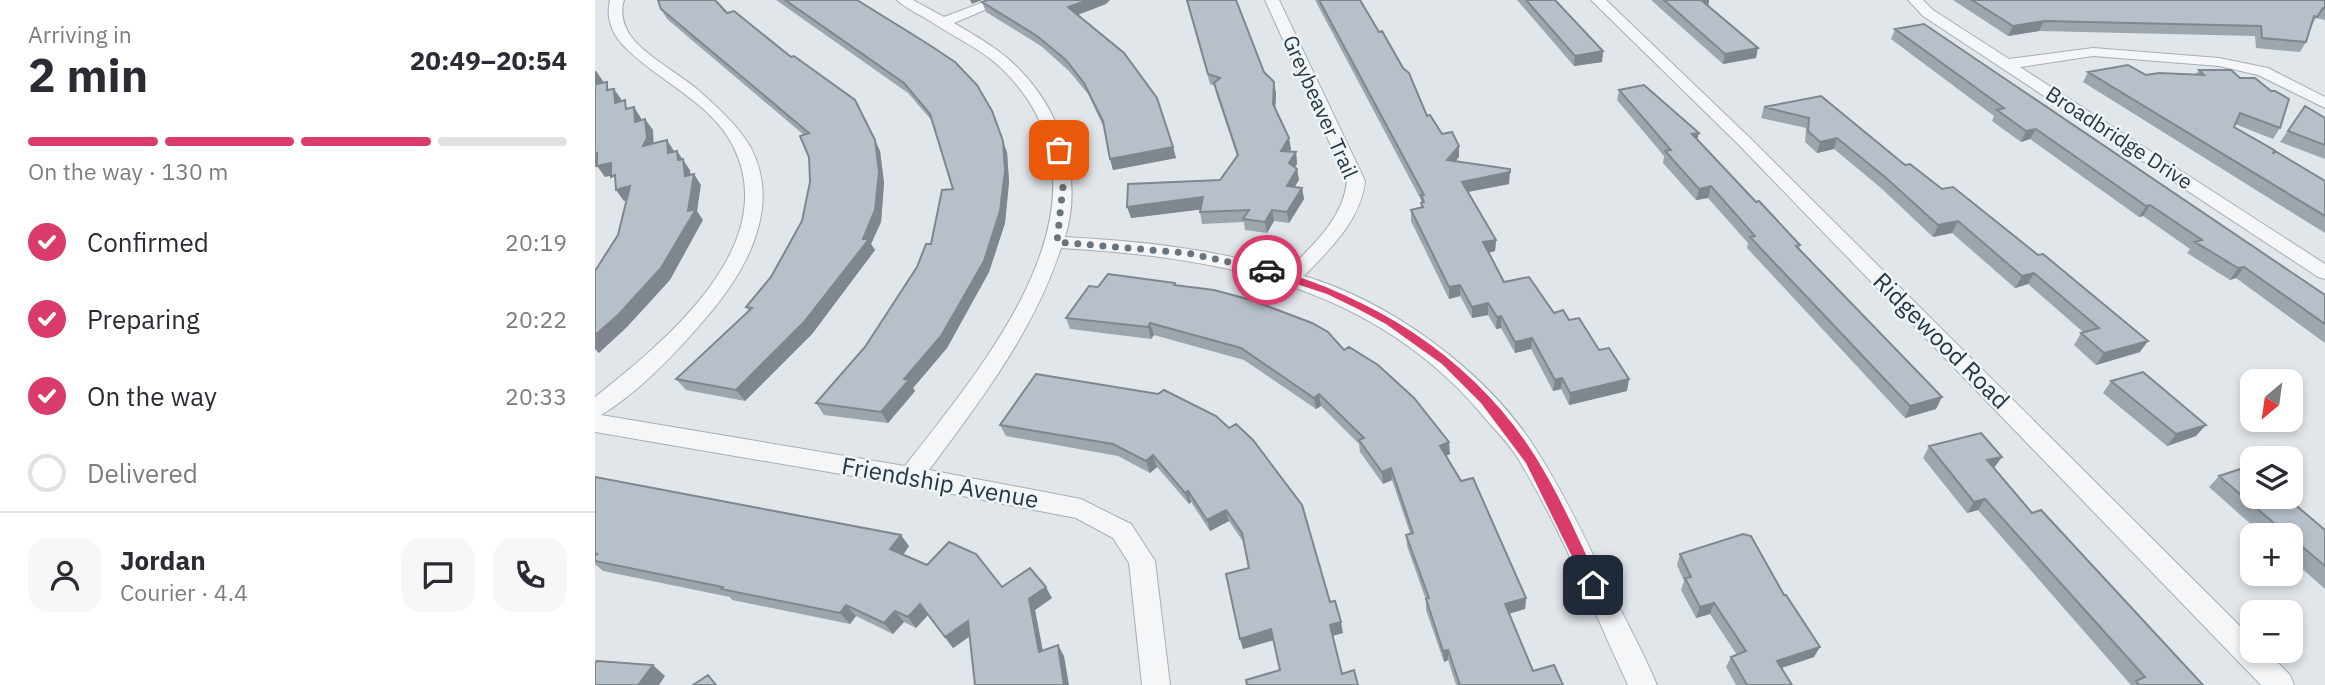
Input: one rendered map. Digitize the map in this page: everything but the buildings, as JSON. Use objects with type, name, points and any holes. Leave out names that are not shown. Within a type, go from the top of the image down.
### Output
[{"type":"street","points":[[595,409],[685,331],[717,293],[737,262],[751,227],[754,198],[754,171],[742,147],[725,123],[627,41],[617,25],[613,10],[617,0]]},
{"type":"street","points":[[904,0],[984,48],[1013,70],[1033,93],[1050,122],[1059,150],[1063,186],[1057,242],[1035,294],[1007,346],[911,476]]},
{"type":"street","points":[[942,23],[1001,0]]},
{"type":"street","name":"Greybeaver Trail","points":[[1272,0],[1356,181],[1351,208],[1291,278]]},
{"type":"street","name":"Ridgewood Road","points":[[1598,0],[1744,141],[2280,685]]},
{"type":"street","name":"Broadbridge Drive","points":[[1915,0],[1928,13],[2325,273]]},
{"type":"street","points":[[2007,64],[2093,52],[2219,62],[2263,71],[2325,103]]},
{"type":"street","points":[[1057,242],[1187,253],[1221,259],[1291,278],[1331,292],[1390,322],[1446,361],[1486,400],[1531,460],[1643,685]]},
{"type":"street","name":"Friendship Avenue","points":[[595,423],[911,476],[1081,509],[1122,531],[1142,561],[1156,685]]},
{"type":"way so far","points":[[1059,150],[1063,186],[1057,242],[1187,253],[1267,270]]},
{"type":"route","points":[[1267,270],[1331,292],[1362,306],[1446,361],[1486,400],[1531,460],[1593,585]]}]
